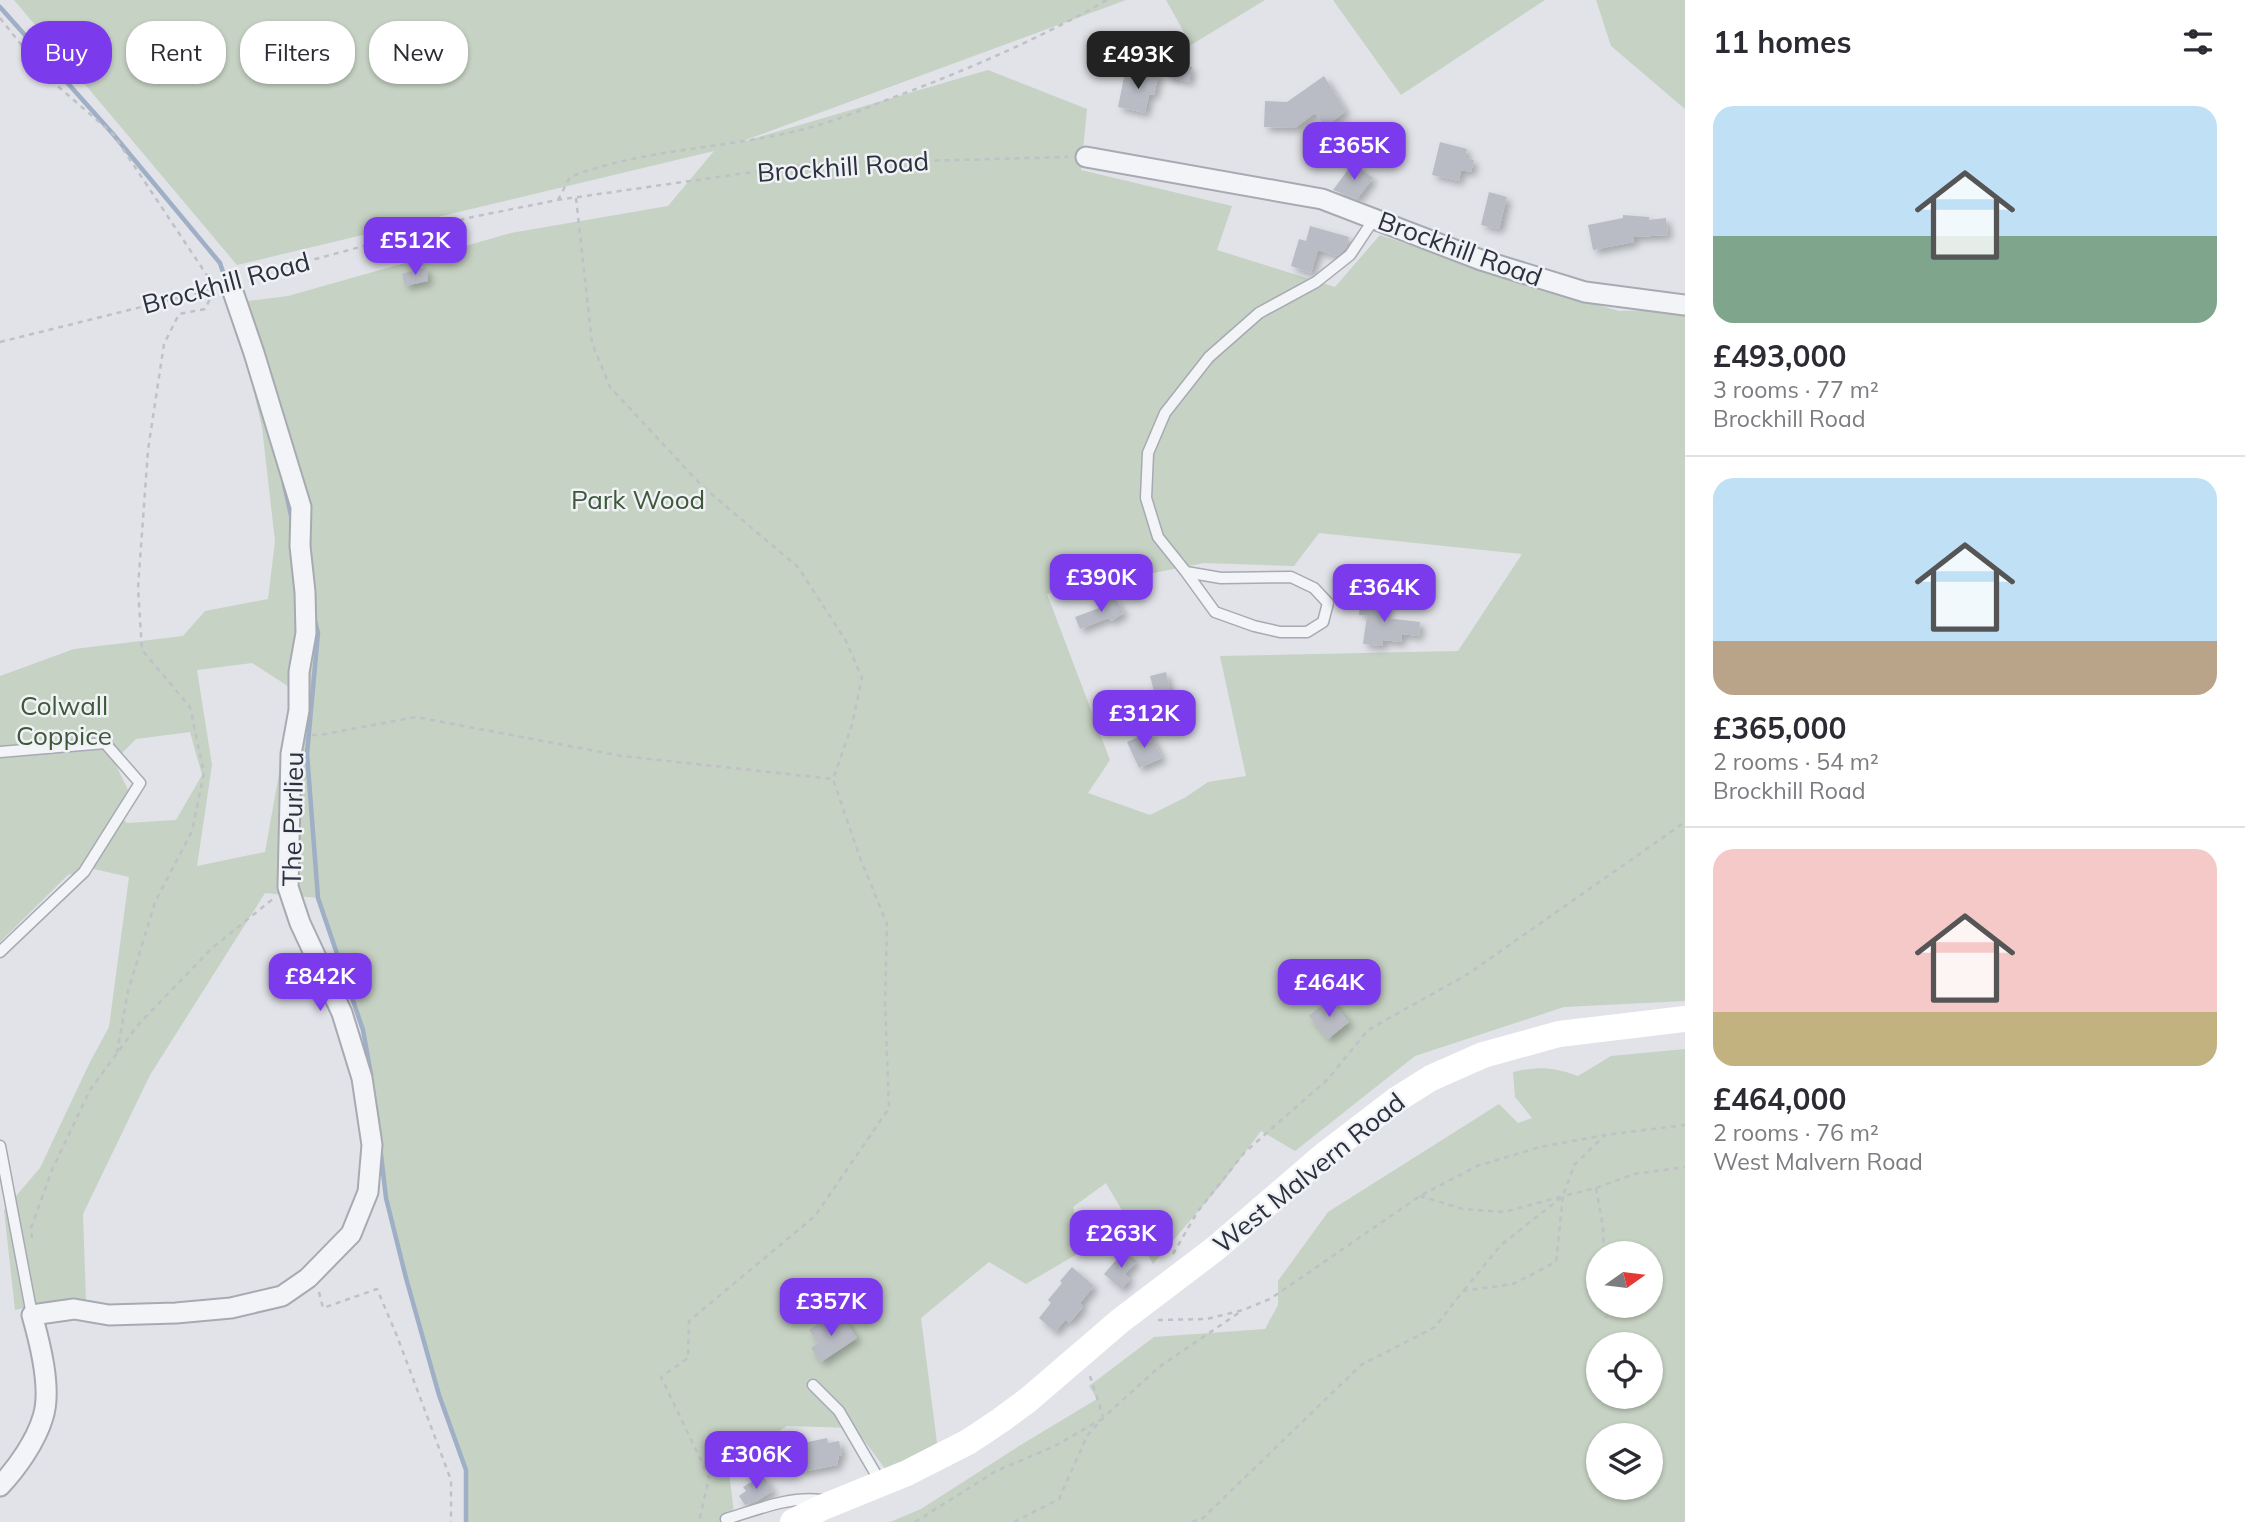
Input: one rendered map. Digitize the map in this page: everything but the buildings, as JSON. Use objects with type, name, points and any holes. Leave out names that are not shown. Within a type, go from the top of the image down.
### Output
[{"type":"main road","name":"West Malvern Road","points":[[793,1522],[968,1442],[1028,1400],[1120,1321],[1216,1248],[1323,1156],[1396,1100],[1431,1078],[1456,1065],[1518,1044],[1559,1034],[1685,1019]]},
{"type":"street","name":"Brockhill Road","points":[[1086,157],[1322,199],[1481,260],[1585,292],[1685,305]]},
{"type":"street","name":"The Purlieu","points":[[32,1315],[74,1310],[109,1315],[176,1313],[231,1308],[282,1296],[314,1272],[351,1234],[368,1192],[372,1145],[362,1078],[342,1013],[300,923],[288,887],[291,754],[299,710],[299,672],[306,633],[306,592],[300,546],[301,507],[254,353],[224,287]]},
{"type":"street","points":[[0,1486],[18,1467],[44,1416],[45,1381],[32,1315]]},
{"type":"lane","points":[[1186,572],[1221,578],[1291,577],[1314,588],[1328,603],[1324,622],[1307,632],[1280,632],[1215,612],[1158,537],[1146,498],[1148,453],[1165,413],[1209,357],[1259,313],[1316,282],[1349,255],[1374,219]]},
{"type":"lane","points":[[0,752],[105,743],[140,783],[84,872],[0,952]]},
{"type":"lane","points":[[0,1146],[32,1315]]},
{"type":"lane","points":[[813,1385],[839,1411],[881,1483]]},
{"type":"lane","points":[[726,1519],[798,1499],[835,1502]]},
{"type":"path","points":[[557,200],[570,177],[592,169],[661,153],[804,129],[853,113],[990,60],[1107,0]]},
{"type":"path","points":[[0,18],[46,76],[113,134],[224,287]]},
{"type":"path","name":"Brockhill Road","points":[[0,342],[224,287],[282,268],[468,218],[557,200],[809,164],[1086,157]]},
{"type":"path","points":[[576,198],[592,343],[610,387],[702,486],[798,567],[846,641],[862,678],[852,726],[833,779],[859,855],[887,924],[885,1004],[889,1108],[815,1216],[689,1321],[688,1358],[661,1377],[709,1477],[699,1522]]},
{"type":"path","points":[[117,1054],[128,991],[155,902],[192,831],[204,772],[190,707],[142,650],[138,588],[148,450],[164,344],[179,314],[205,309],[212,295]]},
{"type":"path","points":[[295,734],[320,735],[416,716],[622,757],[833,779]]},
{"type":"path","points":[[1169,1263],[1198,1211],[1244,1153],[1328,1079],[1368,1030],[1468,974],[1685,822]]},
{"type":"path","points":[[32,1240],[32,1228],[52,1170],[90,1090],[137,1026],[212,948],[288,887]]},
{"type":"path","points":[[1157,1320],[1207,1319],[1243,1310],[1270,1299],[1420,1196],[1477,1166],[1540,1147],[1605,1135],[1685,1125]]},
{"type":"path","points":[[1463,1291],[1513,1284],[1556,1262],[1563,1196],[1574,1165],[1605,1135]]},
{"type":"path","points":[[1420,1196],[1462,1209],[1504,1212],[1596,1188],[1634,1174],[1685,1167]]},
{"type":"path","points":[[1596,1188],[1604,1241]]},
{"type":"path","points":[[1192,1522],[1203,1518],[1361,1365],[1435,1327],[1501,1245],[1563,1196]]},
{"type":"path","points":[[314,1272],[323,1308],[377,1289],[451,1480],[451,1522]]},
{"type":"path","points":[[1014,1522],[1059,1499],[1087,1436],[1103,1418],[1159,1367],[1243,1310]]},
{"type":"path","points":[[1082,1353],[1103,1418]]},
{"type":"path","points":[[915,1522],[996,1471],[1053,1447],[1103,1418]]},
{"type":"green space","name":"Park Wood","points":[[14,0],[1126,0],[735,144],[988,70],[1087,109],[1081,170],[1232,206],[1217,250],[1335,287],[1380,235],[1522,283],[1619,311],[1685,309],[1685,1001],[1564,1007],[1415,1056],[1295,1151],[1261,1131],[1223,1182],[1153,1264],[1106,1183],[1073,1207],[1084,1250],[1026,1284],[989,1262],[921,1318],[937,1443],[886,1470],[855,1428],[787,1426],[728,1464],[735,1522],[466,1522],[466,1470],[439,1395],[386,1198],[377,1109],[363,1030],[318,898],[265,893],[150,1075],[83,1214],[86,1301],[40,1304],[15,1310],[4,1210],[40,1168],[109,1027],[129,877],[94,869],[68,875],[0,942],[0,676],[74,649],[183,636],[205,611],[268,599],[275,541],[262,427],[233,303],[288,296],[511,233],[668,206],[714,151],[237,265],[85,84],[112,84],[112,21],[32,21]],"holes":[[[1319,533],[1522,554],[1458,651],[1220,656],[1246,776],[1208,782],[1186,797],[1150,815],[1088,793],[1110,760],[1047,594],[1204,563],[1294,566]],[[252,663],[294,690],[265,852],[197,866],[212,765],[197,670]],[[190,732],[202,775],[176,820],[127,823],[116,812],[128,790],[114,761],[136,739]]]},
{"type":"green space","points":[[1166,0],[1265,0],[1191,45]]},
{"type":"green space","points":[[1333,0],[1545,0],[1401,95]]},
{"type":"green space","points":[[1596,0],[1685,0],[1685,109],[1611,46]]},
{"type":"green space","points":[[1685,1049],[1685,1522],[890,1522],[921,1509],[1097,1399],[1089,1386],[1154,1337],[1265,1329],[1278,1305],[1278,1281],[1328,1212],[1499,1104],[1518,1123],[1532,1118],[1515,1097],[1513,1072],[1546,1068],[1578,1076],[1611,1056]]},
{"type":"waterway","points":[[0,7],[113,134],[220,263],[227,284]]},
{"type":"waterway","points":[[284,484],[292,520]]},
{"type":"waterway","points":[[314,617],[318,633],[307,754],[318,898],[363,1030],[371,1075]]},
{"type":"waterway","points":[[373,1091],[378,1124]]},
{"type":"waterway","points":[[380,1146],[386,1198],[406,1278],[439,1395],[466,1470],[466,1522]]},
{"type":"park label","name":"Colwall Coppice","points":[[64,721]]}]
